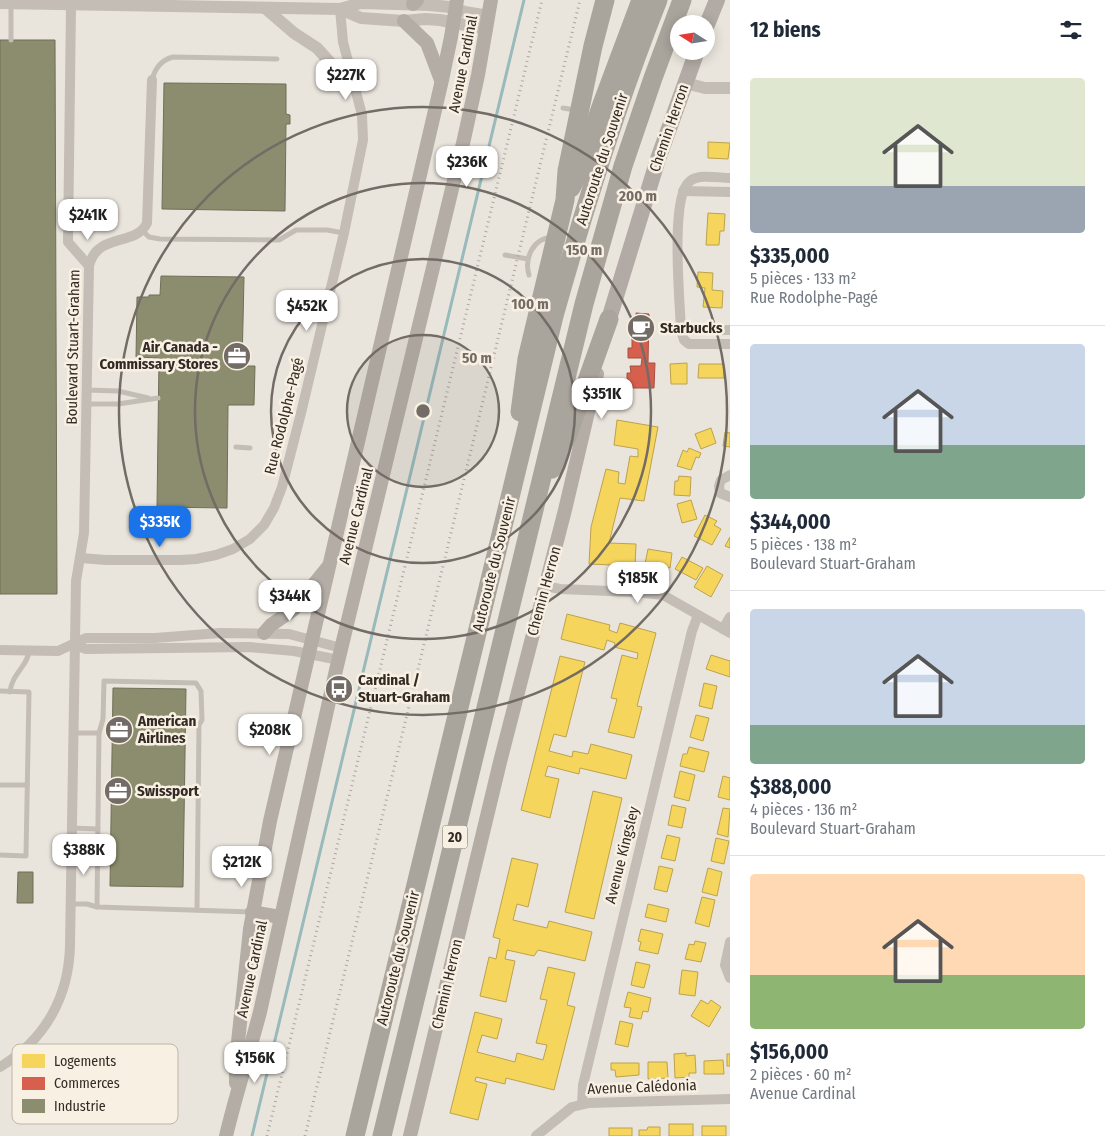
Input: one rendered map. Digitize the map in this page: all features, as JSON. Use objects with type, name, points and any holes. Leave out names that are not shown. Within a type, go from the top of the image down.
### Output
[{"type":"highway","points":[[506,514],[527,359],[565,200],[571,109],[593,46],[605,0]]},
{"type":"highway","points":[[565,200],[578,174],[640,0]]},
{"type":"highway","name":"Autoroute du Souvenir","points":[[355,1136],[544,354],[569,260],[613,121],[658,0]]},
{"type":"highway","name":"Autoroute du Souvenir","points":[[382,1136],[584,304],[608,218],[650,85],[682,0]]},
{"type":"highway","points":[[535,504],[568,434],[609,319]]},
{"type":"main road","name":"Avenue Cardinal","points":[[226,1136],[235,1096],[247,1063],[260,1012],[340,654],[464,140],[491,0]]},
{"type":"main road","points":[[711,15],[717,0]]},
{"type":"main road","name":"Avenue Cardinal","points":[[235,1096],[236,1061],[252,912],[275,794],[442,80],[456,10]]},
{"type":"main road","points":[[404,22],[427,43],[442,80]]},
{"type":"main road","name":"Chemin Herron","points":[[410,1136],[500,762],[585,430],[609,319],[655,168],[694,60]]},
{"type":"main road","points":[[264,633],[271,625],[294,609],[330,565]]},
{"type":"main road","points":[[252,912],[280,917]]},
{"type":"street","points":[[6,3],[340,9],[362,2],[415,2],[443,6],[488,22]]},
{"type":"street","points":[[71,4],[68,242],[88,266]]},
{"type":"street","points":[[266,8],[294,33],[317,48],[338,71],[353,81]]},
{"type":"street","points":[[340,9],[360,18],[404,22],[425,20],[456,10]]},
{"type":"street","name":"Rue Rodolphe-Pagé","points":[[81,558],[106,560],[196,559],[216,555],[233,549],[258,532],[274,508],[282,487],[344,233],[364,140],[362,116],[343,42],[340,9]]},
{"type":"street","points":[[142,230],[148,217],[152,80]]},
{"type":"street","points":[[685,84],[706,88],[730,88]]},
{"type":"street","points":[[730,178],[694,179],[686,185],[680,208],[678,257],[681,330],[684,340],[689,344],[730,344]]},
{"type":"street","points":[[684,191],[730,192]]},
{"type":"street","name":"Boulevard Stuart-Graham","points":[[81,558],[84,533],[88,266],[96,250],[142,230]]},
{"type":"street","points":[[681,330],[730,330]]},
{"type":"street","points":[[730,476],[721,480],[719,486],[720,493],[730,497]]},
{"type":"street","points":[[30,1044],[48,1022],[57,1005],[68,971],[71,904],[76,581],[81,558]]},
{"type":"street","points":[[545,586],[560,589],[655,593],[670,598],[726,631],[730,616]]},
{"type":"street","name":"Avenue Kingsley","points":[[582,1104],[582,1084],[692,630],[698,615]]},
{"type":"street","points":[[0,650],[58,650],[74,645],[86,638],[155,638],[208,633],[289,634],[310,647]]},
{"type":"street","points":[[74,645],[86,650],[244,647],[282,649],[310,647],[340,654]]},
{"type":"street","points":[[730,942],[725,965],[730,978]]},
{"type":"street","points":[[0,1067],[12,1059]]},
{"type":"street","name":"Avenue Calédonia","points":[[536,1136],[568,1110],[582,1104],[730,1099]]},
{"type":"lane","points":[[6,3],[12,40]]},
{"type":"lane","points":[[152,80],[163,61],[174,57],[277,58]]},
{"type":"lane","points":[[142,230],[149,238],[160,239],[279,240],[296,230],[328,230],[344,233]]},
{"type":"lane","points":[[530,275],[527,266],[528,260],[536,244],[546,238],[556,238]]},
{"type":"lane","points":[[505,255],[528,260]]},
{"type":"lane","points":[[87,390],[158,398]]},
{"type":"lane","points":[[118,392],[118,404]]},
{"type":"lane","points":[[86,404],[118,404],[150,398]]},
{"type":"lane","points":[[236,447],[250,448]]},
{"type":"lane","points":[[10,692],[12,680],[27,660],[29,651]]},
{"type":"lane","points":[[97,907],[99,733],[102,718],[104,681],[196,683],[201,691],[202,720],[199,726],[197,910]]},
{"type":"lane","points":[[0,691],[29,692],[26,856],[0,855]]},
{"type":"lane","points":[[74,733],[99,733]]},
{"type":"lane","points":[[0,784],[27,785]]},
{"type":"lane","points":[[72,828],[98,829]]},
{"type":"lane","points":[[71,904],[86,904],[97,907],[252,912]]},
{"type":"building: Logements","points":[[708,142],[730,143],[728,159],[708,158]]},
{"type":"building: Logements","points":[[708,213],[725,214],[724,231],[720,231],[719,245],[706,245]]},
{"type":"building: Logements","points":[[698,272],[713,273],[712,290],[723,291],[722,308],[703,307],[705,288],[697,287]]},
{"type":"building: Logements","points":[[687,363],[687,384],[671,384],[670,364]]},
{"type":"building: Logements","points":[[699,364],[724,364],[724,378],[698,378]]},
{"type":"building: Logements","points":[[617,420],[658,427],[644,501],[620,498],[609,543],[636,544],[635,566],[589,564],[591,527],[606,469],[619,472],[618,483],[625,484],[630,456],[638,457],[638,449],[614,445]]},
{"type":"building: Logements","points":[[711,428],[716,443],[701,449],[695,434]]},
{"type":"building: Logements","points":[[725,432],[730,433],[730,447],[723,446]]},
{"type":"building: Logements","points":[[689,448],[701,453],[699,458],[696,457],[691,470],[677,466],[683,450],[687,452]]},
{"type":"building: Logements","points":[[679,476],[691,477],[690,496],[674,495],[675,481],[678,481]]},
{"type":"building: Logements","points":[[691,500],[697,519],[682,523],[677,504]]},
{"type":"building: Logements","points":[[705,515],[717,521],[714,525],[721,529],[712,545],[694,536]]},
{"type":"building: Logements","points":[[730,537],[730,548],[725,546]]},
{"type":"building: Logements","points":[[648,549],[672,553],[670,568],[645,564]]},
{"type":"building: Logements","points":[[682,557],[703,568],[696,580],[675,569]]},
{"type":"building: Logements","points":[[707,566],[723,575],[711,597],[694,587]]},
{"type":"building: Logements","points":[[567,614],[610,625],[609,630],[617,633],[620,623],[656,633],[637,706],[642,707],[634,738],[608,732],[617,699],[611,698],[622,655],[637,659],[638,653],[614,647],[615,643],[607,640],[604,650],[561,639]]},
{"type":"building: Logements","points":[[711,655],[730,661],[730,677],[706,669]]},
{"type":"building: Logements","points":[[560,656],[585,662],[566,737],[554,734],[549,751],[572,757],[573,751],[588,754],[591,744],[632,755],[626,779],[580,768],[579,774],[548,766],[545,776],[559,779],[550,818],[521,810]]},
{"type":"building: Logements","points":[[704,683],[717,686],[712,709],[699,706]]},
{"type":"building: Logements","points":[[696,715],[709,718],[703,741],[690,737]]},
{"type":"building: Logements","points":[[689,747],[709,752],[704,772],[680,766],[683,754],[687,754]]},
{"type":"building: Logements","points":[[680,771],[695,775],[689,801],[674,797]]},
{"type":"building: Logements","points":[[723,776],[730,778],[730,800],[718,797]]},
{"type":"building: Logements","points":[[593,791],[622,798],[594,919],[565,912]]},
{"type":"building: Logements","points":[[672,805],[686,808],[682,828],[668,825]]},
{"type":"building: Logements","points":[[723,808],[730,809],[728,837],[717,834]]},
{"type":"building: Logements","points":[[667,835],[680,838],[675,861],[661,858]]},
{"type":"building: Logements","points":[[716,838],[729,841],[724,864],[711,861]]},
{"type":"building: Logements","points":[[512,858],[538,864],[528,907],[517,904],[513,920],[547,928],[549,921],[592,932],[585,961],[538,950],[534,956],[507,950],[505,959],[515,961],[506,1002],[480,996],[489,957],[496,959],[500,939],[493,937]]},
{"type":"building: Logements","points":[[659,866],[673,869],[667,892],[654,889]]},
{"type":"building: Logements","points":[[708,868],[722,872],[717,896],[702,892]]},
{"type":"building: Logements","points":[[702,897],[715,900],[709,927],[695,923]]},
{"type":"building: Logements","points":[[648,904],[669,909],[666,922],[645,917]]},
{"type":"building: Logements","points":[[641,929],[663,934],[658,954],[639,950],[641,942],[638,941]]},
{"type":"building: Logements","points":[[695,941],[706,943],[701,962],[685,959],[689,944],[694,945]]},
{"type":"building: Logements","points":[[636,962],[650,965],[644,988],[631,985]]},
{"type":"building: Logements","points":[[548,967],[575,973],[567,1005],[575,1007],[554,1090],[506,1078],[505,1084],[476,1077],[475,1081],[487,1084],[478,1120],[450,1113],[475,1012],[502,1019],[497,1039],[482,1035],[477,1052],[515,1062],[517,1053],[543,1060],[547,1045],[536,1043],[547,1000],[540,999]]},
{"type":"building: Logements","points":[[682,970],[698,972],[695,996],[679,994]]},
{"type":"building: Logements","points":[[628,992],[651,998],[648,1012],[643,1011],[641,1019],[629,1017],[631,1008],[624,1007]]},
{"type":"building: Logements","points":[[701,1000],[708,1004],[711,1000],[721,1007],[709,1027],[691,1016]]},
{"type":"building: Logements","points":[[620,1021],[633,1024],[628,1047],[615,1044]]},
{"type":"building: Logements","points":[[686,1053],[686,1056],[695,1055],[696,1073],[689,1073],[689,1077],[675,1078],[674,1054]]},
{"type":"building: Logements","points":[[727,1054],[730,1054],[730,1066],[727,1066]]},
{"type":"building: Logements","points":[[723,1060],[724,1074],[704,1074],[704,1061]]},
{"type":"building: Logements","points":[[648,1062],[667,1062],[668,1078],[648,1079]]},
{"type":"building: Logements","points":[[611,1063],[639,1063],[639,1075],[616,1077],[615,1070],[611,1070]]},
{"type":"building: Logements","points":[[669,1124],[693,1124],[693,1136],[669,1136]]},
{"type":"building: Logements","points":[[702,1126],[726,1126],[726,1136],[702,1136]]},
{"type":"building: Logements","points":[[648,1127],[660,1127],[660,1136],[639,1136],[639,1130],[647,1130]]},
{"type":"building: Logements","points":[[609,1128],[632,1128],[632,1136],[609,1136]]},
{"type":"building: Commerces","points":[[636,313],[649,314],[648,363],[655,363],[654,388],[627,388],[627,373],[631,373],[630,366],[641,366],[642,358],[628,358],[628,348],[632,348],[632,323],[636,323]]},
{"type":"building: Industrie","points":[[0,40],[55,40],[57,594],[0,594]]},
{"type":"building: Industrie","points":[[164,83],[286,84],[286,114],[290,115],[290,124],[286,124],[285,211],[162,209]]},
{"type":"building: Industrie","points":[[161,276],[244,277],[242,366],[255,366],[254,405],[228,405],[227,508],[157,507],[159,358],[136,357],[137,297],[160,295]]},
{"type":"building: Industrie","points":[[113,688],[186,689],[183,887],[110,886]]},
{"type":"building: Industrie","points":[[18,872],[33,872],[33,903],[17,903]]},
{"type":"waterway","points":[[252,1136],[524,0]]},
{"type":"railway","points":[[267,1136],[542,0]]},
{"type":"railway","points":[[305,1136],[580,0]]},
{"type":"place","name":"Starbucks","points":[[641,328]]},
{"type":"place","name":"Air Canada - Commissary Stores","points":[[237,356]]},
{"type":"place","name":"Cardinal / Stuart-Graham","points":[[339,689]]},
{"type":"place","name":"American Airlines","points":[[119,730]]},
{"type":"place","name":"Swissport","points":[[118,791]]}]
